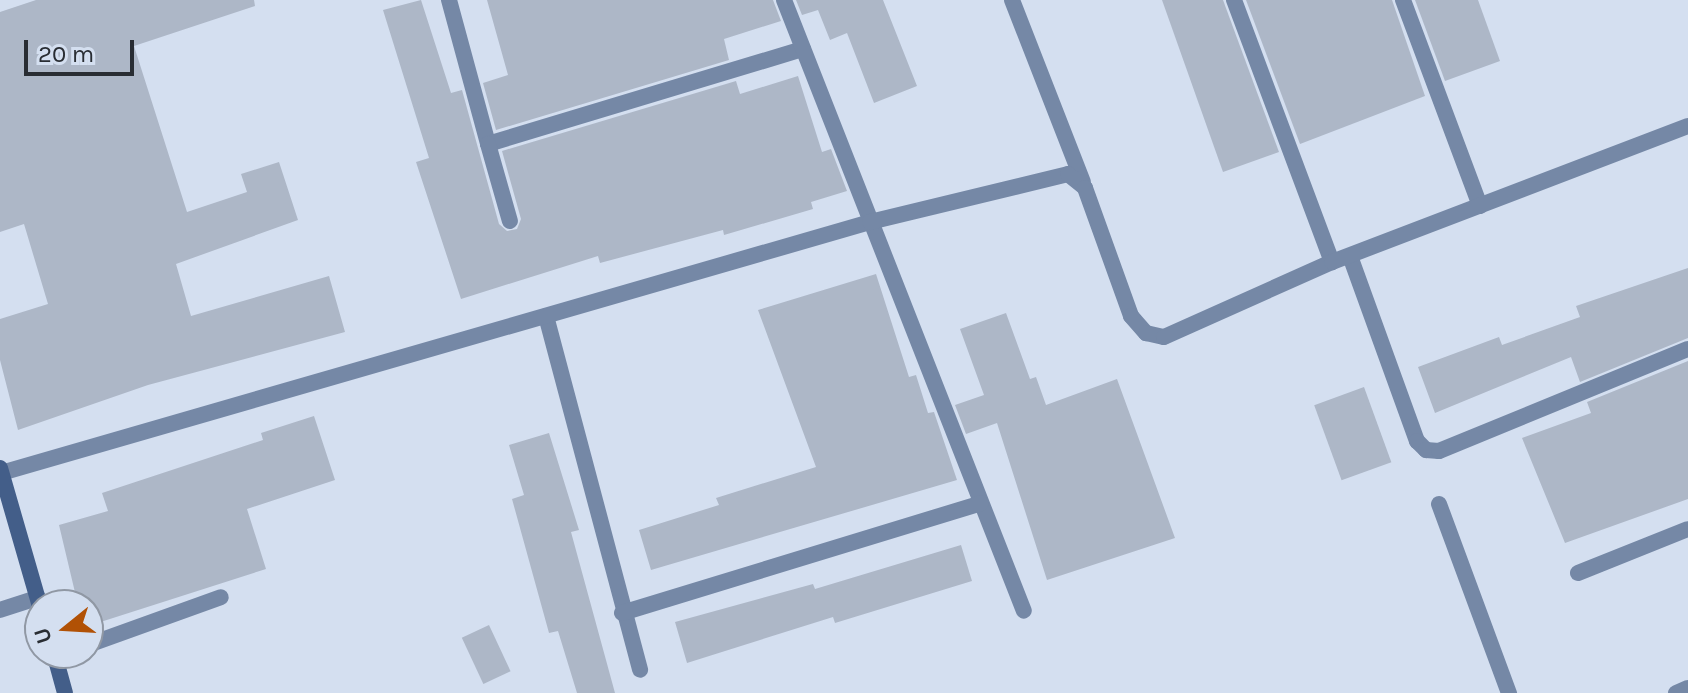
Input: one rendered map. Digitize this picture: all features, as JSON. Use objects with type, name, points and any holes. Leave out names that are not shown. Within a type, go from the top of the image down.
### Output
[{"type":"main road","points":[[1,470],[35,589]]},
{"type":"main road","points":[[61,669],[65,693]]},
{"type":"street","points":[[449,0],[510,221]]},
{"type":"street","points":[[784,0],[1024,611]]},
{"type":"street","points":[[1012,0],[1131,316],[1146,333],[1164,337],[1332,262],[1688,126]]},
{"type":"street","points":[[1234,0],[1332,262]]},
{"type":"street","points":[[1403,0],[1480,206]]},
{"type":"street","points":[[488,144],[803,49]]},
{"type":"street","points":[[1,470],[870,222],[1068,174],[1085,188]]},
{"type":"street","points":[[1350,256],[1417,441],[1426,450],[1439,451],[1688,349]]},
{"type":"street","points":[[546,316],[622,613],[640,670]]},
{"type":"street","points":[[622,613],[981,503]]},
{"type":"street","points":[[1439,504],[1509,693]]},
{"type":"street","points":[[1578,573],[1688,529]]},
{"type":"street","points":[[104,639],[221,597]]},
{"type":"street","points":[[0,610],[24,605]]},
{"type":"street","points":[[1676,693],[1688,688]]},
{"type":"building","points":[[36,0],[254,0],[255,6],[134,46],[187,212],[247,192],[241,174],[279,162],[298,220],[176,264],[191,316],[329,276],[345,332],[148,385],[18,430],[0,360],[0,319],[48,304],[24,224],[0,232],[0,12]]},
{"type":"building","points":[[421,0],[451,93],[462,90],[499,224],[507,231],[517,229],[521,219],[502,151],[736,81],[740,94],[798,76],[822,152],[831,149],[847,191],[811,202],[813,209],[724,235],[723,230],[600,263],[598,256],[461,299],[416,162],[429,158],[383,10]]},
{"type":"building","points":[[487,0],[773,0],[781,21],[724,39],[729,60],[496,130],[483,83],[508,75]]},
{"type":"building","points":[[796,0],[883,0],[917,86],[874,103],[847,33],[830,40],[818,10],[802,15]]},
{"type":"building","points":[[1162,0],[1223,0],[1279,152],[1223,172]]},
{"type":"building","points":[[1246,0],[1392,0],[1425,96],[1300,144]]},
{"type":"building","points":[[1415,0],[1478,0],[1500,61],[1445,81]]},
{"type":"building","points":[[1688,268],[1688,338],[1580,382],[1571,357],[1435,413],[1418,367],[1499,337],[1502,345],[1580,317],[1576,306]]},
{"type":"building","points":[[876,274],[909,377],[916,375],[928,413],[934,412],[957,480],[651,570],[639,530],[719,505],[716,498],[816,467],[758,310]]},
{"type":"building","points":[[1006,313],[1030,379],[1036,377],[1046,405],[1117,379],[1175,538],[1047,580],[997,423],[966,434],[955,405],[984,395],[960,329]]},
{"type":"building","points":[[1688,361],[1688,499],[1565,543],[1522,438],[1591,413],[1587,402]]},
{"type":"building","points":[[1364,387],[1391,462],[1342,480],[1314,405]]},
{"type":"building","points":[[314,416],[335,480],[247,509],[266,569],[104,621],[104,589],[74,589],[59,525],[108,511],[102,493],[263,440],[261,433]]},
{"type":"building","points":[[549,433],[579,530],[571,532],[615,693],[577,693],[558,631],[549,633],[512,499],[524,495],[509,445]]},
{"type":"building","points":[[961,545],[972,581],[835,623],[833,617],[687,663],[675,622],[813,584],[815,589]]},
{"type":"building","points":[[489,625],[511,671],[483,684],[462,638]]}]
